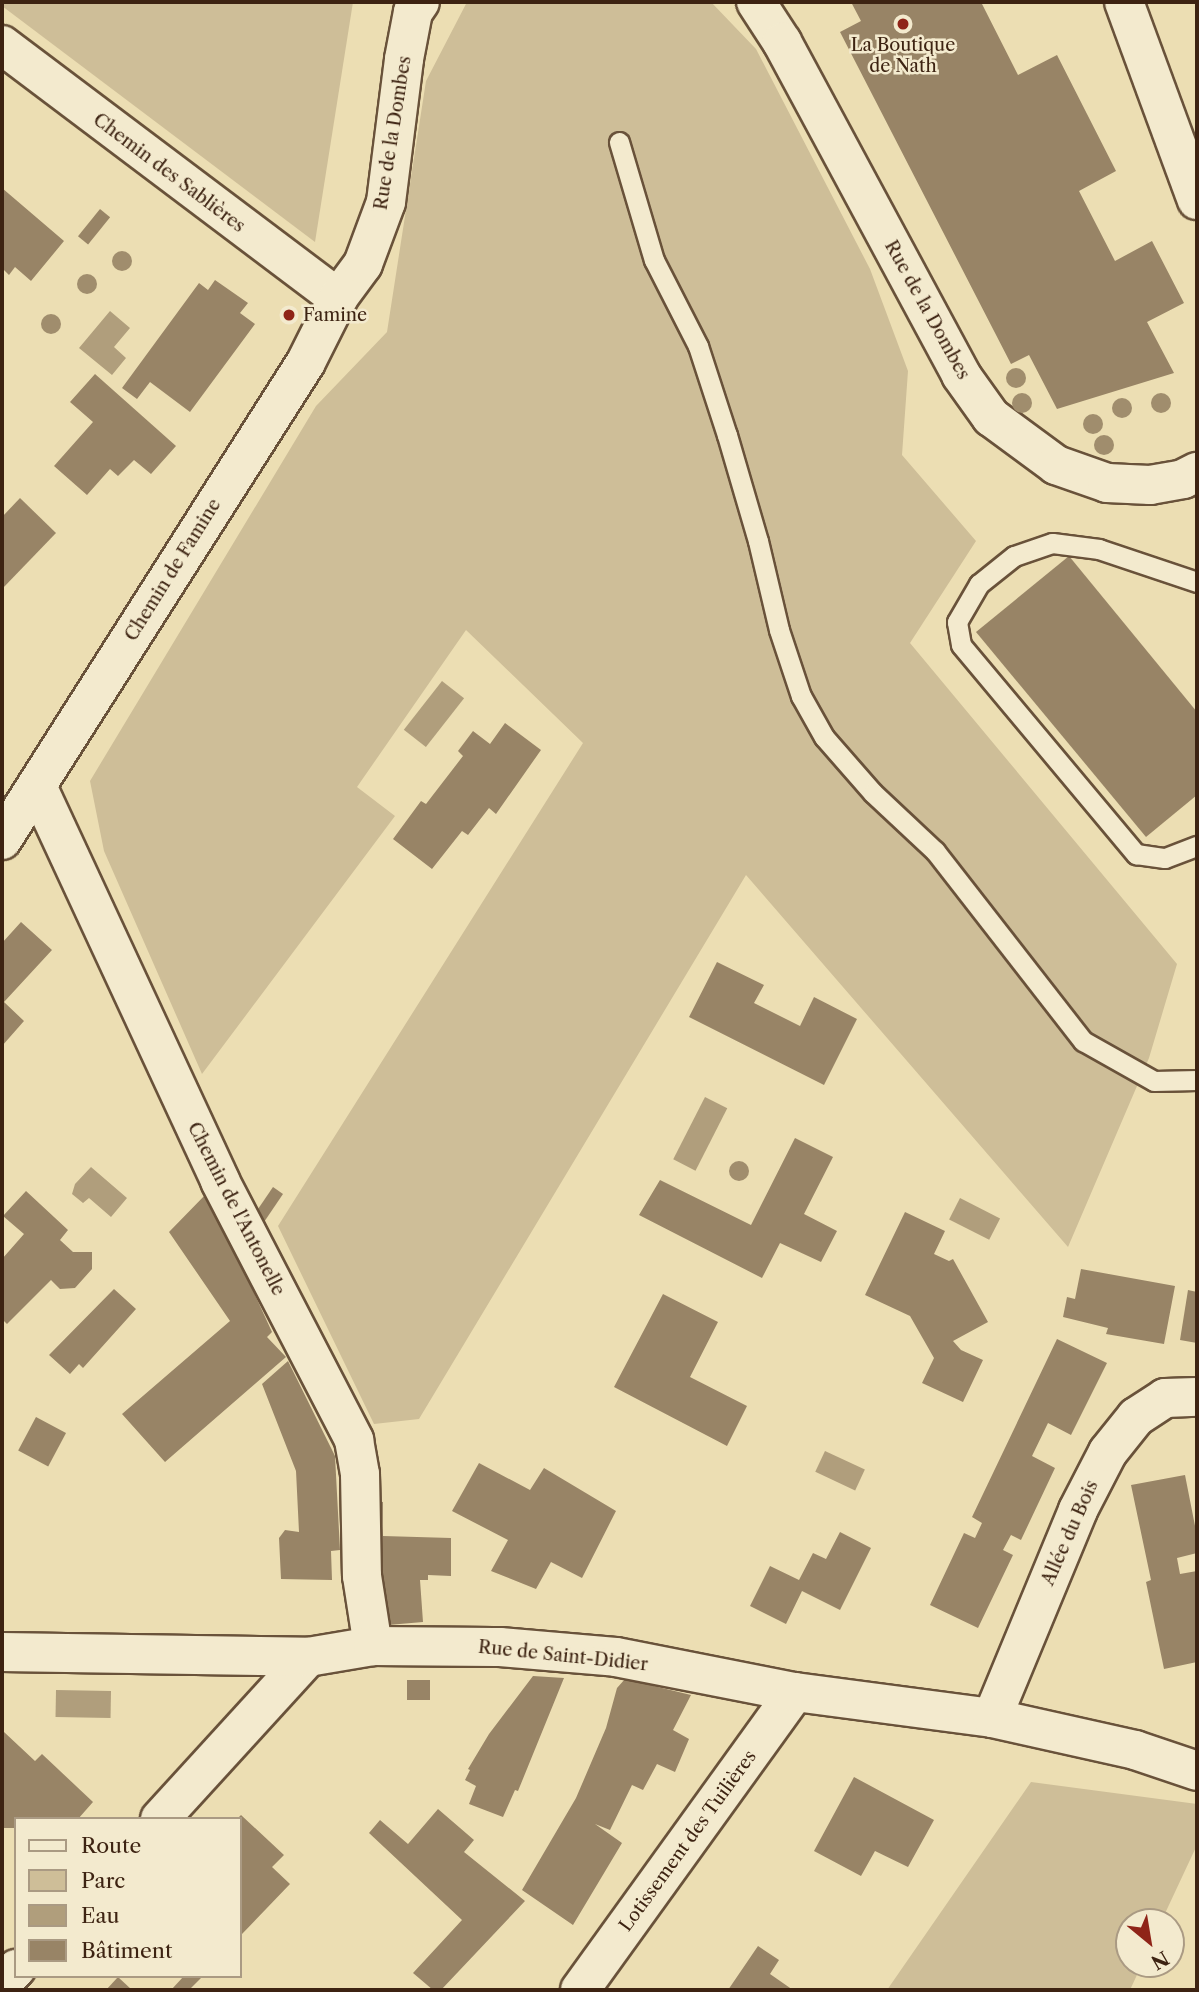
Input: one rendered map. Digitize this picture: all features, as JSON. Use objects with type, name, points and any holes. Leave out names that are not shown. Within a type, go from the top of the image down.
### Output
[{"type":"street","name":"Rue de la Dombes","points":[[338,298],[363,264],[386,202],[404,59],[413,12],[420,2]]},
{"type":"street","name":"Rue de la Dombes","points":[[756,2],[782,42],[961,375],[991,417],[1056,465],[1107,483],[1150,485],[1183,479],[1197,472]]},
{"type":"street","points":[[1124,2],[1197,200]]},
{"type":"street","name":"Chemin des Sablières","points":[[2,45],[338,298]]},
{"type":"street","name":"Chemin de Famine","points":[[2,840],[306,362],[338,298]]},
{"type":"street","name":"Chemin de l'Antonelle","points":[[37,786],[220,1181],[354,1440],[360,1474],[362,1576],[373,1646]]},
{"type":"street","name":"Allée du Bois","points":[[992,1718],[1078,1510],[1108,1452],[1136,1417],[1165,1398],[1197,1397]]},
{"type":"street","name":"Rue de Saint-Didier","points":[[2,1652],[309,1657],[373,1646],[500,1647],[616,1657],[795,1692],[992,1718],[1135,1750],[1197,1771]]},
{"type":"street","points":[[162,1817],[309,1657]]},
{"type":"street","name":"Lotissement des Tuilières","points":[[580,1990],[795,1692]]},
{"type":"lane","points":[[620,142],[654,260],[702,359],[751,515],[779,631],[797,683],[824,737],[873,793],[935,850],[1083,1041],[1154,1081],[1197,1080]]},
{"type":"lane","points":[[1197,582],[1099,549],[1052,543],[1014,556],[979,584],[957,622],[961,645],[1136,854],[1165,858],[1197,846]]},
{"type":"green space","points":[[2,2],[353,2],[315,242],[2,6]]},
{"type":"green space","points":[[467,2],[711,2],[756,49],[870,269],[908,371],[902,455],[976,541],[910,643],[1177,964],[1149,1058],[1068,1247],[746,875],[419,1419],[374,1424],[278,1226],[583,743],[466,630],[357,787],[395,816],[202,1074],[104,851],[90,781],[316,406],[387,332],[426,81]]},
{"type":"green space","points":[[1031,1782],[1197,1804],[1197,1845],[1168,1908],[1115,1908],[1115,1978],[1136,1978],[1130,1990],[887,1990]]},
{"type":"water","points":[[110,311],[130,328],[114,347],[126,358],[112,375],[79,348]]},
{"type":"water","points":[[442,681],[464,698],[426,747],[404,730]]},
{"type":"water","points":[[705,1097],[727,1108],[695,1171],[673,1159]]},
{"type":"water","points":[[91,1167],[127,1198],[111,1217],[89,1198],[83,1203],[72,1194],[75,1184]]},
{"type":"water","points":[[960,1198],[1000,1218],[989,1240],[949,1219]]},
{"type":"water","points":[[825,1451],[865,1470],[855,1490],[815,1472]]},
{"type":"water","points":[[56,1690],[111,1691],[111,1718],[56,1717]]},
{"type":"building","points":[[851,2],[981,2],[1018,75],[1057,55],[1116,171],[1079,191],[1115,261],[1152,241],[1184,303],[1147,322],[1174,373],[1057,409],[1029,355],[1011,364],[840,32],[861,21]]},
{"type":"building","points":[[2,188],[64,241],[31,281],[15,267],[9,275],[2,268]]},
{"type":"building","points":[[100,209],[110,217],[88,244],[78,236]]},
{"type":"building","points":[[215,280],[248,303],[240,313],[255,324],[190,412],[150,382],[137,399],[122,388],[199,283],[208,290]]},
{"type":"building","points":[[95,374],[176,446],[151,474],[134,460],[118,476],[110,469],[87,495],[54,466],[93,422],[70,402]]},
{"type":"building","points":[[20,498],[56,533],[2,589],[2,517]]},
{"type":"building","points":[[1069,556],[1197,712],[1197,795],[1146,837],[976,632]]},
{"type":"building","points":[[505,723],[541,750],[496,814],[489,808],[468,835],[462,831],[432,869],[393,839],[421,801],[426,804],[463,756],[458,751],[473,731],[490,744]]},
{"type":"building","points":[[21,922],[52,950],[4,1002],[24,1021],[2,1046],[2,943]]},
{"type":"building","points":[[717,962],[764,985],[754,1003],[800,1026],[814,997],[857,1019],[824,1085],[689,1017]]},
{"type":"building","points":[[795,1138],[833,1157],[804,1214],[837,1231],[821,1262],[780,1243],[762,1278],[639,1215],[660,1180],[751,1225]]},
{"type":"building","points":[[273,1187],[283,1194],[262,1225],[256,1212]]},
{"type":"building","points":[[26,1191],[68,1230],[60,1240],[73,1252],[92,1252],[92,1269],[75,1288],[60,1289],[51,1280],[7,1324],[2,1319],[2,1259],[24,1234],[3,1216]]},
{"type":"building","points":[[208,1192],[272,1332],[267,1337],[286,1357],[165,1462],[122,1414],[230,1321],[169,1232]]},
{"type":"building","points":[[905,1212],[945,1231],[934,1254],[949,1261],[953,1259],[988,1322],[953,1341],[961,1350],[983,1360],[963,1402],[922,1383],[934,1358],[910,1316],[865,1295]]},
{"type":"building","points":[[1081,1269],[1175,1286],[1164,1344],[1106,1334],[1108,1328],[1063,1317],[1067,1297],[1075,1299]]},
{"type":"building","points":[[114,1289],[136,1309],[83,1368],[79,1364],[70,1374],[49,1355]]},
{"type":"building","points":[[1188,1290],[1197,1292],[1197,1343],[1180,1340]]},
{"type":"building","points":[[663,1294],[718,1322],[690,1377],[747,1406],[727,1446],[614,1387]]},
{"type":"building","points":[[1057,1339],[1107,1363],[1071,1435],[1048,1423],[1032,1456],[1055,1468],[1021,1540],[1011,1535],[1003,1550],[1013,1555],[978,1628],[930,1605],[964,1533],[975,1538],[982,1523],[972,1517]]},
{"type":"building","points":[[288,1361],[335,1456],[340,1550],[331,1551],[332,1580],[281,1579],[279,1538],[285,1530],[299,1532],[296,1471],[262,1384]]},
{"type":"building","points":[[36,1417],[66,1433],[48,1467],[18,1451]]},
{"type":"building","points":[[479,1463],[530,1490],[544,1468],[616,1511],[582,1578],[551,1562],[536,1589],[491,1571],[508,1540],[452,1511]]},
{"type":"building","points":[[1185,1475],[1197,1536],[1197,1553],[1177,1558],[1180,1574],[1197,1571],[1197,1662],[1164,1669],[1146,1582],[1151,1580],[1131,1485]]},
{"type":"building","points":[[369,1500],[383,1502],[383,1536],[451,1538],[451,1576],[428,1575],[428,1580],[420,1580],[423,1622],[388,1625],[383,1580],[368,1579]]},
{"type":"building","points":[[840,1532],[871,1548],[840,1610],[802,1591],[786,1624],[750,1606],[770,1566],[799,1580],[813,1553],[826,1559]]},
{"type":"building","points":[[533,1676],[564,1678],[518,1791],[515,1790],[503,1817],[469,1804],[476,1786],[465,1780],[470,1770],[468,1769],[489,1734]]},
{"type":"building","points":[[625,1679],[691,1695],[673,1730],[689,1739],[675,1772],[657,1764],[643,1790],[632,1785],[610,1830],[595,1824],[622,1843],[573,1925],[522,1890],[576,1798],[606,1728],[617,1688]]},
{"type":"building","points":[[407,1680],[430,1680],[430,1700],[407,1700]]},
{"type":"building","points":[[4,1732],[35,1761],[42,1754],[93,1802],[80,1817],[14,1817],[14,1828],[2,1828]]},
{"type":"building","points":[[854,1777],[934,1820],[908,1867],[875,1851],[861,1876],[814,1851]]},
{"type":"building","points":[[438,1809],[474,1840],[464,1852],[525,1901],[441,1990],[433,1990],[413,1973],[462,1920],[369,1833],[380,1820],[408,1844]]},
{"type":"building","points":[[241,1815],[284,1855],[272,1867],[290,1884],[242,1934],[242,1817],[239,1817]]},
{"type":"building","points":[[758,1946],[779,1960],[770,1974],[793,1990],[728,1990]]},
{"type":"building","points":[[119,1978],[132,1990],[106,1990]]},
{"type":"building","points":[[182,1978],[201,1978],[189,1990],[171,1990]]},
{"type":"place","name":"La Boutique de Nath","points":[[903,24]]},
{"type":"place","name":"Famine","points":[[289,315]]}]
